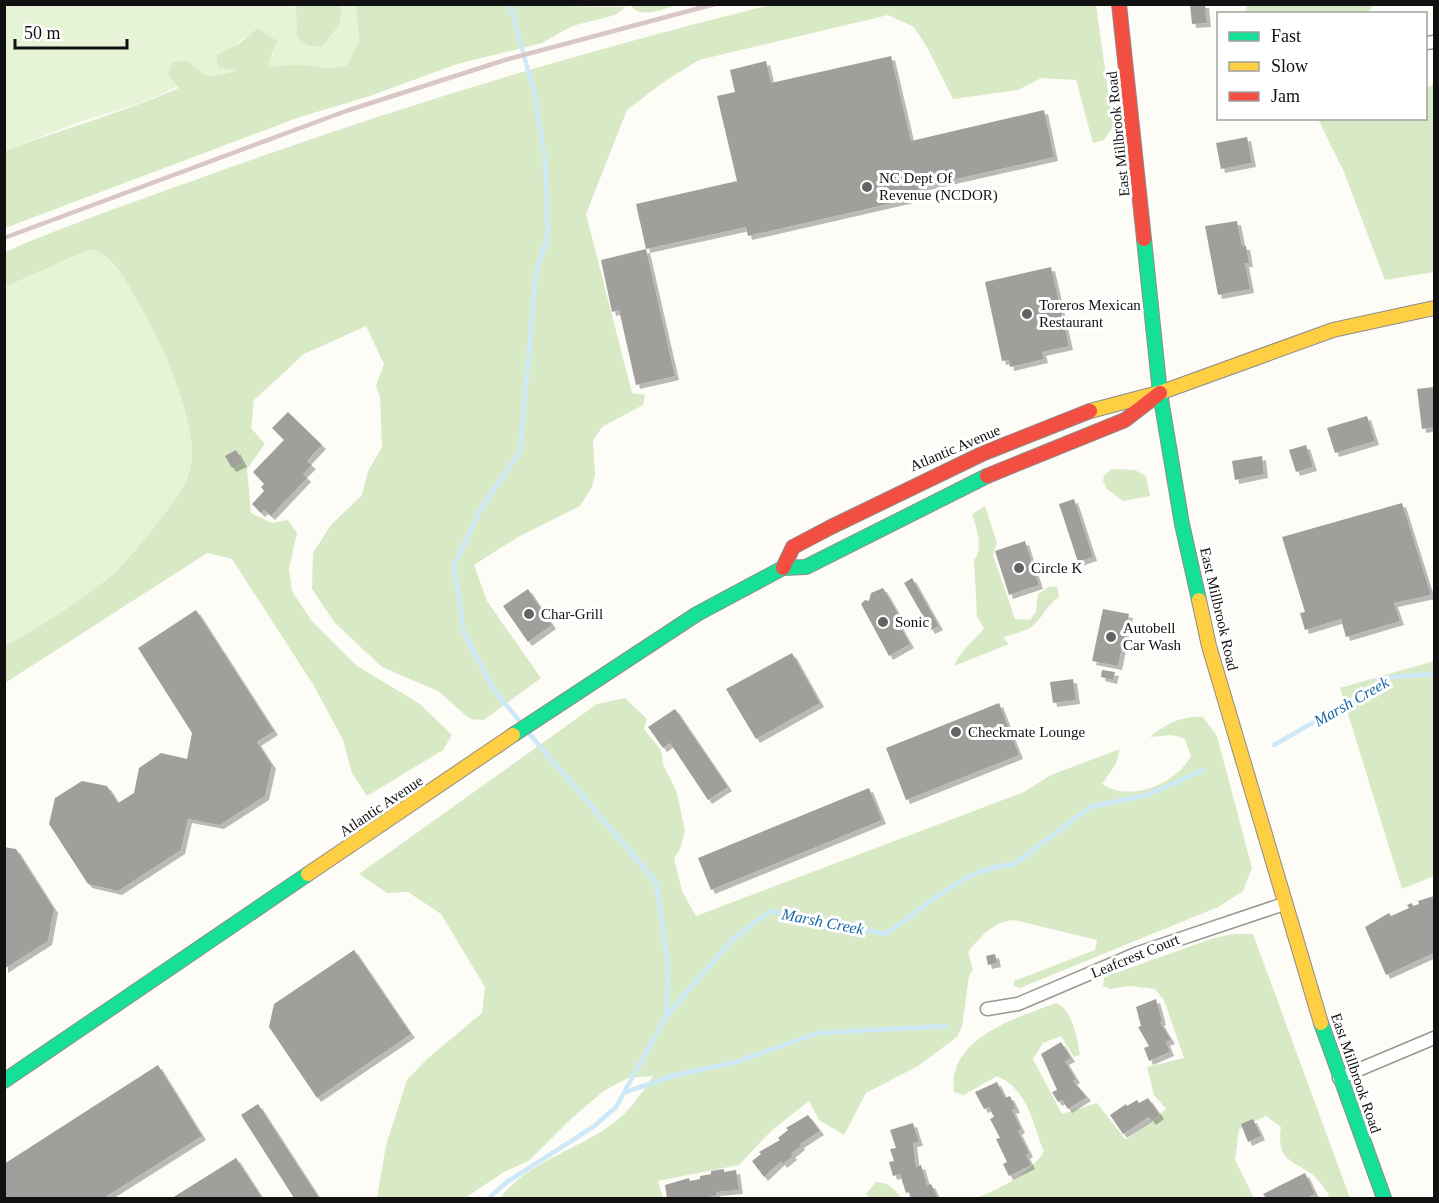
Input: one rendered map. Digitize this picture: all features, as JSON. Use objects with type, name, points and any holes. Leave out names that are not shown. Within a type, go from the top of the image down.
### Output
[{"type":"main road","name":"East Millbrook Road","points":[[1119,4],[1161,393],[1182,524],[1209,646],[1284,904],[1339,1078],[1384,1198]]},
{"type":"main road","name":"Atlantic Avenue","points":[[783,568],[793,547],[941,470],[1103,406],[1161,393],[1306,338],[1380,317],[1434,308]]},
{"type":"main road","name":"Atlantic Avenue","points":[[4,1081],[645,645],[697,614],[783,568],[806,567],[978,480],[1125,420],[1161,393]]},
{"type":"street","name":"Leafcrest Court","points":[[987,1009],[1018,1004],[1138,953],[1284,904]]},
{"type":"street","points":[[1339,1078],[1434,1038]]},
{"type":"green space","points":[[1247,4],[1374,5],[1368,12],[1245,12]]},
{"type":"green space","points":[[5,5],[296,5],[295,11],[339,25],[341,6],[356,5],[359,41],[346,66],[328,68],[297,64],[266,67],[274,51],[257,28],[228,51],[239,71],[210,77],[203,71],[156,96],[5,151]]},
{"type":"green space","points":[[296,5],[342,5],[339,25],[322,47],[307,45],[297,37]]},
{"type":"green space","points":[[356,5],[626,7],[615,15],[572,26],[542,43],[457,64],[370,96],[300,117],[5,228],[5,151],[179,88],[168,75],[172,63],[185,60],[210,77],[237,71],[218,67],[216,55],[239,44],[257,28],[277,41],[267,67],[297,64],[328,68],[346,66],[359,41]]},
{"type":"green space","points":[[631,5],[678,5],[640,12]]},
{"type":"green space","points":[[770,5],[1096,5],[1113,126],[1104,140],[1093,143],[1076,80],[1041,78],[1018,90],[953,99],[927,47],[914,27],[888,15],[699,60],[665,81],[627,110],[586,214],[632,393],[645,395],[643,405],[602,427],[593,441],[595,475],[592,487],[580,506],[518,537],[474,565],[487,601],[541,678],[484,720],[470,719],[438,691],[382,667],[335,623],[312,589],[313,553],[331,525],[362,495],[368,471],[382,447],[380,397],[376,386],[384,364],[366,326],[304,354],[254,400],[251,428],[265,444],[247,469],[251,513],[272,523],[288,520],[297,533],[289,569],[292,591],[311,620],[357,666],[420,704],[452,735],[443,750],[367,796],[352,773],[343,740],[314,686],[232,559],[207,553],[5,683],[5,646],[72,605],[118,569],[152,530],[182,489],[188,477],[192,453],[188,422],[170,366],[155,333],[117,268],[100,253],[90,249],[5,287],[5,252],[75,223],[337,130],[552,63]]},
{"type":"green space","points":[[1434,84],[1434,272],[1385,280],[1344,172],[1318,120],[1427,120],[1427,88]]},
{"type":"green space","points":[[90,249],[100,253],[117,268],[131,289],[162,348],[177,385],[188,422],[192,453],[190,467],[187,480],[174,501],[119,569],[72,605],[5,646],[5,287]]},
{"type":"green space","points":[[1112,469],[1135,470],[1146,476],[1150,496],[1123,501],[1107,489],[1103,481],[1104,476]]},
{"type":"green space","points":[[985,506],[997,543],[993,555],[1015,619],[1030,620],[1036,612],[1038,594],[1050,586],[1057,587],[1059,597],[1031,627],[1003,637],[1009,644],[954,666],[963,651],[984,628],[977,617],[974,560],[979,544],[972,514]]},
{"type":"green space","points":[[1434,661],[1434,876],[1402,889],[1340,688]]},
{"type":"green space","points":[[625,698],[647,719],[644,729],[661,750],[663,764],[677,793],[685,831],[680,849],[674,858],[682,891],[696,916],[1024,792],[1051,775],[1120,749],[1116,764],[1102,784],[1126,792],[1151,788],[1175,775],[1191,756],[1185,739],[1172,735],[1150,737],[1175,721],[1189,717],[1203,717],[1217,736],[1252,868],[1243,891],[1218,907],[1020,988],[1014,986],[1014,981],[1095,950],[1097,940],[1014,920],[994,927],[983,935],[968,952],[973,970],[969,976],[962,1027],[957,1037],[918,1066],[866,1093],[844,1135],[819,1120],[809,1101],[772,1130],[739,1165],[658,1181],[663,1198],[500,1198],[527,1173],[592,1137],[622,1116],[653,1076],[628,1078],[605,1090],[572,1118],[530,1160],[504,1172],[465,1198],[377,1198],[386,1145],[407,1080],[427,1059],[482,1013],[485,987],[441,914],[408,892],[387,893],[359,874],[597,704]]},
{"type":"green space","points":[[1234,934],[1253,934],[1350,1198],[1327,1198],[1329,1194],[1315,1177],[1283,1153],[1280,1138],[1281,1127],[1266,1116],[1239,1129],[1235,1160],[1254,1198],[976,1198],[1022,1174],[1044,1152],[1028,1108],[1008,1082],[997,1076],[964,1095],[954,1092],[955,1073],[961,1057],[973,1044],[1004,1024],[1056,1003],[1070,1018],[1080,1055],[1074,1057],[1061,1036],[1043,1043],[1033,1059],[1062,1114],[1097,1103],[1126,1140],[1166,1109],[1154,1095],[1147,1067],[1184,1058],[1164,1000],[1155,989],[1129,986],[1110,989],[1103,986],[1104,977],[1214,938]]},
{"type":"green space","points":[[876,1182],[891,1187],[901,1198],[869,1198],[866,1194]]},
{"type":"building","points":[[1190,4],[1205,4],[1207,23],[1192,24]]},
{"type":"building","points":[[891,56],[911,141],[1044,110],[1054,157],[921,187],[923,196],[748,236],[746,227],[646,249],[636,204],[737,181],[717,96],[735,92],[730,70],[766,61],[771,83]]},
{"type":"building","points":[[1247,137],[1252,163],[1221,169],[1216,143]]},
{"type":"building","points":[[1237,221],[1242,246],[1246,246],[1249,263],[1245,263],[1250,289],[1218,295],[1205,226]]},
{"type":"building","points":[[646,249],[675,376],[636,385],[619,310],[612,312],[601,260]]},
{"type":"building","name":"Toreros Mexican Restaurant","points":[[1051,267],[1069,346],[1042,352],[1044,359],[1010,367],[1009,360],[1002,361],[985,282]]},
{"type":"building","points":[[1434,387],[1434,427],[1422,429],[1417,389]]},
{"type":"building","points":[[288,412],[322,445],[307,461],[312,465],[303,474],[307,478],[271,516],[264,510],[261,513],[252,504],[264,491],[261,487],[264,484],[253,472],[284,440],[272,428]]},
{"type":"building","points":[[1367,416],[1375,441],[1335,453],[1327,428]]},
{"type":"building","points":[[1306,445],[1313,467],[1296,472],[1289,450]]},
{"type":"building","points":[[236,450],[243,463],[232,468],[225,456]]},
{"type":"building","points":[[1262,456],[1264,474],[1235,480],[1232,461]]},
{"type":"building","points":[[1074,499],[1093,557],[1078,562],[1059,504]]},
{"type":"building","points":[[1402,503],[1431,595],[1394,603],[1400,621],[1346,637],[1341,619],[1305,630],[1300,613],[1305,612],[1282,537]]},
{"type":"building","points":[[1025,541],[1039,585],[1009,595],[995,551]]},
{"type":"building","points":[[912,578],[939,626],[931,630],[904,583]]},
{"type":"building","points":[[883,588],[900,617],[896,619],[910,644],[889,656],[861,604],[865,600],[869,601],[871,593]]},
{"type":"building","points":[[528,589],[552,625],[528,642],[503,606]]},
{"type":"building","name":"Autobell Car Wash","points":[[1103,609],[1129,614],[1118,666],[1092,661]]},
{"type":"building","points":[[196,610],[274,731],[257,742],[272,765],[265,796],[220,825],[188,819],[181,850],[118,891],[88,884],[49,824],[55,798],[82,781],[107,786],[118,803],[134,793],[139,768],[161,753],[187,759],[192,733],[138,648]]},
{"type":"building","points":[[792,653],[820,703],[756,739],[726,689]]},
{"type":"building","points":[[1102,670],[1115,672],[1113,680],[1101,677]]},
{"type":"building","points":[[1073,679],[1076,700],[1053,703],[1050,682]]},
{"type":"building","points":[[999,703],[1019,755],[906,800],[886,748]]},
{"type":"building","points":[[675,709],[728,787],[708,800],[670,743],[663,748],[648,727]]},
{"type":"building","points":[[869,788],[882,820],[711,890],[698,858]]},
{"type":"building","points":[[4,847],[16,849],[54,909],[48,941],[4,969]]},
{"type":"building","points":[[1434,896],[1434,953],[1386,975],[1365,927],[1389,913],[1391,916],[1409,908],[1407,905],[1419,904],[1418,901]]},
{"type":"building","points":[[354,950],[411,1034],[317,1098],[269,1027],[274,1004]]},
{"type":"building","points":[[995,954],[997,963],[988,965],[986,956]]},
{"type":"building","points":[[1156,999],[1162,1021],[1160,1022],[1171,1040],[1166,1042],[1170,1052],[1149,1061],[1144,1048],[1149,1046],[1138,1027],[1141,1026],[1136,1007]]},
{"type":"building","points":[[1061,1042],[1071,1058],[1065,1061],[1076,1079],[1073,1081],[1087,1097],[1068,1109],[1062,1100],[1058,1102],[1052,1092],[1057,1090],[1041,1054]]},
{"type":"building","points":[[158,1065],[202,1136],[104,1198],[4,1198],[4,1164]]},
{"type":"building","points":[[997,1082],[1005,1098],[1010,1096],[1016,1109],[1012,1110],[1021,1129],[1018,1131],[1029,1153],[1026,1155],[1031,1165],[1009,1176],[1003,1164],[1007,1162],[996,1139],[1000,1138],[990,1119],[994,1117],[989,1107],[984,1109],[975,1092]]},
{"type":"building","points":[[1148,1098],[1160,1115],[1152,1121],[1149,1117],[1123,1134],[1110,1115],[1126,1104],[1127,1106],[1137,1100],[1139,1103]]},
{"type":"building","points":[[258,1104],[319,1198],[294,1198],[241,1115]]},
{"type":"building","points":[[808,1115],[820,1131],[800,1144],[801,1146],[791,1154],[793,1156],[783,1164],[781,1161],[764,1177],[752,1161],[761,1154],[759,1152],[780,1140],[778,1138],[788,1130],[786,1128]]},
{"type":"building","points":[[1253,1119],[1261,1136],[1248,1142],[1241,1124]]},
{"type":"building","points":[[913,1123],[919,1142],[913,1143],[916,1167],[921,1165],[927,1185],[931,1184],[938,1198],[911,1198],[909,1192],[906,1193],[900,1174],[893,1176],[889,1162],[894,1161],[890,1149],[896,1148],[890,1130]]},
{"type":"building","points":[[236,1158],[262,1198],[172,1198]]},
{"type":"building","points":[[724,1169],[724,1172],[736,1170],[739,1190],[716,1192],[717,1195],[705,1198],[667,1198],[665,1185],[689,1178],[690,1181],[700,1179],[700,1176],[711,1174],[711,1171]]},
{"type":"building","points":[[1305,1173],[1315,1194],[1306,1198],[1266,1198],[1263,1194]]},
{"type":"waterway","points":[[510,4],[535,96],[545,159],[548,235],[536,273],[520,452],[483,505],[454,565],[464,633],[494,690],[522,724]]},
{"type":"waterway","name":"Marsh Creek","points":[[1274,745],[1392,677],[1434,674]]},
{"type":"waterway","points":[[527,731],[656,882],[668,966],[667,1015]]},
{"type":"waterway","name":"Marsh Creek","points":[[489,1198],[507,1182],[593,1127],[616,1107],[667,1015],[733,939],[770,911],[886,934],[963,880],[996,867],[1013,865],[1090,807],[1147,795],[1203,770]]},
{"type":"waterway","points":[[626,1092],[672,1076],[736,1062],[818,1033],[946,1026]]},
{"type":"railway","points":[[4,238],[346,111],[505,60],[715,4]]},
{"type":"traffic: fast","points":[[1144,239],[1160,393],[1182,524],[1199,600]]},
{"type":"traffic: fast","points":[[513,735],[697,614],[783,568],[806,567],[987,476]]},
{"type":"traffic: fast","points":[[4,1081],[308,874]]},
{"type":"traffic: fast","points":[[1321,1023],[1384,1198]]},
{"type":"traffic: slow","points":[[1090,411],[1162,392],[1333,330],[1434,308]]},
{"type":"traffic: slow","points":[[1199,600],[1209,646],[1321,1023]]},
{"type":"traffic: slow","points":[[308,874],[513,735]]},
{"type":"traffic: jam","points":[[1119,4],[1144,239]]},
{"type":"traffic: jam","points":[[987,476],[1125,420],[1160,393]]},
{"type":"traffic: jam","points":[[783,568],[793,547],[831,527],[984,453],[1090,411]]},
{"type":"place","name":"NC Dept Of Revenue (NCDOR)","points":[[867,187]]},
{"type":"place","name":"Toreros Mexican Restaurant","points":[[1027,314]]},
{"type":"place","name":"Circle K","points":[[1019,568]]},
{"type":"place","name":"Char-Grill","points":[[529,614]]},
{"type":"place","name":"Sonic","points":[[883,622]]},
{"type":"place","name":"Autobell Car Wash","points":[[1111,637]]},
{"type":"place","name":"Checkmate Lounge","points":[[956,732]]}]
